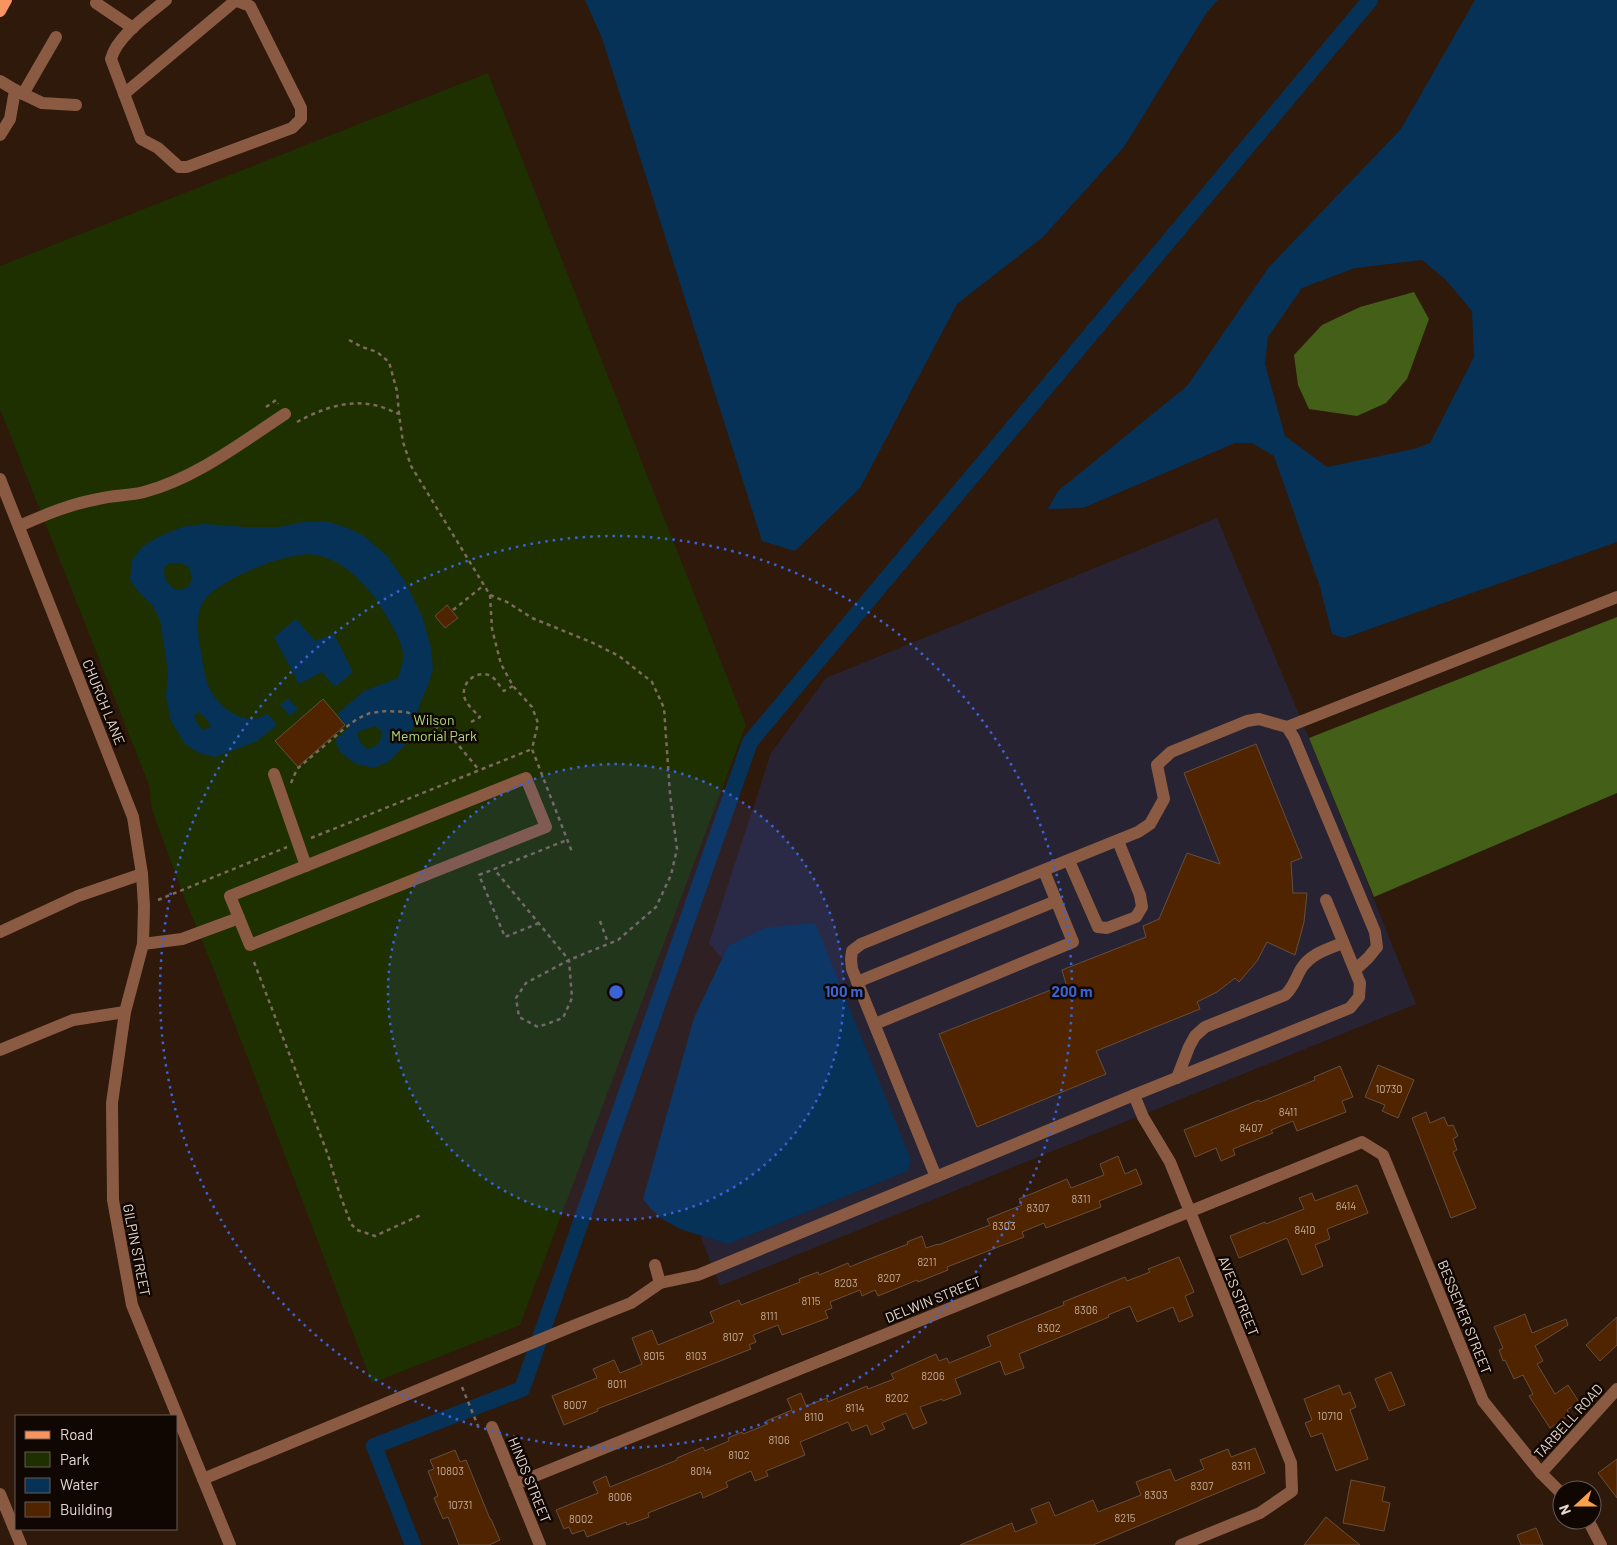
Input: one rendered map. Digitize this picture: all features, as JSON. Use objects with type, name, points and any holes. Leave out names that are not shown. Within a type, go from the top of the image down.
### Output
[{"type":"main road","points":[[0,11],[6,0]]},
{"type":"street","points":[[124,94],[234,0],[250,6],[302,108],[301,119],[292,128],[187,167],[179,168],[158,148],[141,139],[110,60],[113,50],[133,28],[166,0]]},
{"type":"street","points":[[96,3],[133,28]]},
{"type":"street","points":[[0,135],[10,119],[19,92],[56,37]]},
{"type":"street","points":[[0,81],[42,103],[76,105]]},
{"type":"street","points":[[19,526],[60,509],[98,498],[144,492],[180,478],[215,459],[285,414]]},
{"type":"street","name":"CHURCH LANE","points":[[0,478],[133,817],[142,874],[144,906],[143,944]]},
{"type":"street","points":[[936,1177],[852,969],[852,951],[861,944],[1138,832],[1150,824],[1164,799],[1157,766],[1171,752],[1247,721],[1259,719],[1287,727],[1617,597]]},
{"type":"street","points":[[1287,727],[1297,745],[1375,932],[1377,947],[1355,970]]},
{"type":"street","points":[[274,774],[306,866]]},
{"type":"street","points":[[526,778],[546,827],[250,945],[230,896],[306,866],[526,778]]},
{"type":"street","points":[[1069,860],[1098,927],[1107,928],[1136,917],[1142,908],[1140,895],[1118,841]]},
{"type":"street","points":[[874,1024],[1073,942],[1044,871]]},
{"type":"street","points":[[0,932],[78,896],[142,874]]},
{"type":"street","points":[[857,982],[1056,900]]},
{"type":"street","points":[[203,1479],[573,1326],[631,1304],[660,1284],[698,1275],[1350,1008],[1359,998],[1360,982],[1326,900]]},
{"type":"street","points":[[143,944],[182,939],[239,918]]},
{"type":"street","points":[[1178,1078],[1189,1047],[1195,1036],[1205,1027],[1285,995],[1293,988],[1306,961],[1319,952],[1343,942]]},
{"type":"street","name":"GILPIN STREET","points":[[143,944],[125,1012],[112,1103],[112,1200],[132,1305],[177,1415]]},
{"type":"street","points":[[0,1050],[73,1020],[125,1012]]},
{"type":"street","name":"AVES STREET","points":[[1134,1095],[1143,1117],[1170,1162],[1291,1463],[1292,1491],[1260,1513],[1181,1545]]},
{"type":"street","name":"DELWIN STREET","points":[[515,1484],[1362,1142]]},
{"type":"street","name":"BESSEMER STREET","points":[[1362,1142],[1383,1155],[1483,1402],[1552,1484]]},
{"type":"street","points":[[655,1265],[660,1284]]},
{"type":"street","name":"TARBELL ROAD","points":[[1542,1473],[1617,1389]]},
{"type":"street","name":"GILPIN STREET","points":[[178,1418],[230,1545]]},
{"type":"street","name":"HINDS STREET","points":[[492,1427],[540,1545]]},
{"type":"street","points":[[0,1494],[21,1545]]},
{"type":"street","points":[[1593,1530],[1601,1545]]},
{"type":"path","points":[[349,340],[377,352],[389,362],[397,391],[403,442],[410,466],[490,595],[492,629],[501,664],[513,686],[532,707],[538,723],[532,749],[572,852]]},
{"type":"path","points":[[266,407],[276,400],[292,425],[314,413],[356,403],[374,405],[399,414]]},
{"type":"path","points":[[453,610],[484,584]]},
{"type":"path","points":[[490,595],[507,602],[532,618],[591,642],[619,656],[652,682],[664,708],[670,794],[677,849],[671,875],[656,907],[618,940],[569,960],[526,982],[516,998],[519,1017],[538,1028],[564,1018],[572,998],[569,960],[494,869]]},
{"type":"path","points":[[471,722],[480,717],[465,698],[465,685],[470,679],[478,674],[485,674],[492,677],[504,691],[513,686]]},
{"type":"path","points":[[284,802],[290,799],[291,782],[297,769],[345,728],[357,719],[370,713],[387,711],[417,714],[441,729],[455,741],[478,770]]},
{"type":"path","points":[[144,906],[532,749]]},
{"type":"path","points":[[539,923],[505,937],[479,875],[568,840]]},
{"type":"path","points":[[600,921],[608,944]]},
{"type":"path","points":[[254,962],[328,1155],[351,1224],[357,1230],[375,1236],[423,1214]]},
{"type":"path","points":[[466,1396],[476,1420]]},
{"type":"shaded area","points":[[1217,518],[1309,738],[1416,1004],[720,1286],[700,1235],[728,1244],[908,1171],[911,1160],[728,946],[722,958],[709,943],[771,753],[826,678]]},
{"type":"green space","name":"Wilson Memorial Park","points":[[488,73],[746,725],[520,1325],[372,1383],[214,970],[184,897],[152,810],[149,785],[0,409],[0,266]]},
{"type":"green space","points":[[1414,292],[1429,319],[1407,379],[1386,403],[1357,416],[1309,409],[1298,385],[1294,355],[1322,325],[1360,307]]},
{"type":"green space","points":[[1617,617],[1617,793],[1374,897],[1309,738]]},
{"type":"water","points":[[585,0],[1218,0],[1207,12],[1124,147],[1043,237],[957,304],[860,488],[795,551],[762,541],[602,38]]},
{"type":"water","points":[[1475,0],[1617,0],[1617,542],[1344,638],[1332,634],[1320,587],[1274,456],[1252,443],[1235,443],[1083,508],[1048,509],[1058,491],[1187,386],[1269,267],[1401,129]],"holes":[[[1422,260],[1446,280],[1472,311],[1474,357],[1430,443],[1414,449],[1327,467],[1285,436],[1265,364],[1268,337],[1302,288],[1355,268]]]},
{"type":"water","points":[[304,522],[329,522],[364,536],[387,556],[404,580],[422,616],[431,648],[433,668],[429,683],[422,698],[408,742],[389,761],[374,768],[356,764],[340,752],[335,740],[348,728],[337,714],[364,691],[398,678],[403,652],[394,630],[375,598],[353,574],[340,564],[325,557],[305,554],[272,562],[254,569],[221,586],[209,595],[200,610],[198,634],[204,670],[208,685],[216,699],[229,711],[238,716],[254,719],[268,714],[277,725],[257,741],[215,757],[199,753],[185,744],[171,721],[166,696],[168,671],[160,620],[153,606],[130,580],[132,560],[142,547],[158,537],[182,527],[204,524],[278,527]],"holes":[[[171,563],[180,563],[189,567],[192,579],[188,587],[179,590],[169,584],[164,570],[165,566]],[[199,712],[205,717],[211,727],[203,730],[197,723],[194,715]],[[375,726],[382,731],[379,743],[375,747],[367,749],[360,742],[357,732]]]},
{"type":"water","points":[[296,619],[315,641],[334,634],[353,672],[335,687],[322,672],[299,684],[274,637]]},
{"type":"water","points":[[288,698],[298,709],[290,716],[280,705]]},
{"type":"water","points":[[815,923],[911,1160],[908,1171],[728,1244],[680,1229],[662,1219],[643,1199],[694,1018],[728,946],[765,928]]},
{"type":"building","points":[[447,605],[458,618],[445,628],[435,616]]},
{"type":"building","points":[[323,699],[345,725],[298,767],[275,741]]},
{"type":"building","points":[[1256,744],[1302,858],[1291,862],[1293,893],[1307,893],[1304,922],[1295,955],[1267,942],[1257,961],[1239,982],[1235,978],[1217,992],[1197,1002],[1200,1009],[1096,1051],[1106,1074],[977,1127],[939,1034],[1066,984],[1062,970],[1146,937],[1143,926],[1159,919],[1187,853],[1220,864],[1184,773]]},
{"type":"building","points":[[1378,1065],[1414,1080],[1398,1118],[1382,1111],[1385,1105],[1365,1097]]},
{"type":"building","points":[[1340,1066],[1353,1097],[1342,1101],[1346,1112],[1297,1131],[1293,1121],[1271,1130],[1273,1133],[1233,1149],[1235,1155],[1221,1161],[1216,1148],[1195,1157],[1184,1130],[1315,1080],[1314,1077]]},
{"type":"building","points":[[1426,1112],[1430,1123],[1444,1117],[1448,1126],[1453,1125],[1458,1136],[1453,1139],[1457,1150],[1453,1152],[1476,1208],[1451,1218],[1412,1118]]},
{"type":"building","points":[[1118,1156],[1125,1174],[1136,1169],[1142,1184],[1099,1201],[1101,1207],[1046,1228],[1044,1223],[1022,1232],[1024,1237],[947,1267],[948,1270],[918,1282],[917,1280],[878,1296],[875,1290],[862,1296],[860,1290],[830,1302],[832,1308],[825,1311],[828,1318],[782,1335],[778,1325],[753,1335],[756,1342],[749,1345],[751,1349],[597,1409],[598,1411],[564,1425],[552,1396],[597,1378],[593,1369],[614,1360],[620,1373],[642,1364],[632,1338],[652,1330],[658,1345],[714,1322],[710,1312],[739,1300],[741,1305],[800,1282],[799,1279],[818,1272],[819,1275],[848,1263],[850,1267],[908,1244],[907,1242],[922,1236],[926,1248],[938,1245],[990,1225],[987,1219],[1022,1205],[1019,1199],[1067,1179],[1071,1188],[1104,1175],[1100,1164]]},
{"type":"building","points":[[1357,1185],[1368,1213],[1327,1229],[1330,1239],[1315,1245],[1323,1266],[1302,1275],[1287,1238],[1239,1258],[1230,1236],[1304,1209],[1299,1198],[1312,1193],[1315,1201]]},
{"type":"building","points":[[1179,1257],[1194,1292],[1185,1296],[1193,1316],[1179,1322],[1173,1307],[1137,1322],[1130,1306],[1108,1315],[1109,1317],[1019,1354],[1024,1368],[1005,1375],[1000,1361],[955,1379],[961,1394],[920,1407],[927,1423],[913,1429],[906,1413],[882,1423],[885,1429],[871,1435],[867,1425],[852,1431],[848,1422],[800,1442],[805,1455],[766,1471],[768,1476],[755,1481],[751,1471],[726,1482],[728,1487],[703,1498],[701,1492],[648,1513],[649,1517],[627,1525],[626,1522],[587,1537],[584,1530],[572,1534],[569,1527],[564,1529],[556,1510],[598,1493],[593,1482],[606,1476],[610,1487],[677,1460],[677,1458],[703,1447],[705,1451],[729,1441],[728,1438],[768,1424],[766,1421],[792,1410],[787,1399],[801,1393],[806,1406],[827,1398],[828,1402],[867,1386],[868,1389],[894,1379],[891,1374],[936,1354],[939,1361],[947,1358],[949,1363],[991,1346],[987,1336],[1064,1305],[1063,1302],[1125,1277],[1127,1281],[1150,1272],[1148,1269]]},
{"type":"building","points":[[1525,1314],[1532,1333],[1566,1319],[1568,1325],[1535,1346],[1543,1361],[1537,1364],[1555,1394],[1568,1385],[1579,1402],[1567,1410],[1570,1415],[1550,1428],[1529,1396],[1533,1394],[1523,1375],[1514,1379],[1505,1360],[1503,1361],[1499,1350],[1503,1348],[1494,1327]]},
{"type":"building","points":[[1617,1317],[1617,1345],[1600,1361],[1586,1345]]},
{"type":"building","points":[[1391,1372],[1405,1405],[1389,1411],[1375,1379]]},
{"type":"building","points":[[1339,1385],[1343,1395],[1350,1392],[1356,1407],[1350,1410],[1368,1459],[1336,1471],[1322,1433],[1311,1437],[1305,1423],[1312,1420],[1304,1399]]},
{"type":"building","points":[[1255,1448],[1265,1473],[1093,1545],[960,1545],[1012,1523],[1015,1532],[1037,1523],[1031,1509],[1049,1502],[1055,1516],[1093,1500],[1098,1512],[1141,1495],[1136,1482],[1170,1469],[1175,1481],[1204,1469],[1200,1460],[1228,1449],[1231,1457]]},
{"type":"building","points":[[455,1450],[460,1462],[466,1460],[500,1540],[489,1545],[459,1545],[448,1517],[443,1519],[434,1498],[438,1496],[428,1471],[434,1469],[430,1460]]},
{"type":"building","points":[[1617,1459],[1617,1498],[1598,1473]]},
{"type":"building","points":[[1351,1480],[1385,1487],[1382,1501],[1390,1503],[1384,1531],[1343,1523]]},
{"type":"building","points":[[1326,1517],[1333,1523],[1360,1545],[1304,1545]]},
{"type":"building","points":[[1536,1528],[1543,1545],[1521,1545],[1517,1535]]},
{"type":"waterway","points":[[413,1545],[374,1446],[522,1389],[750,742],[1370,0]]}]
